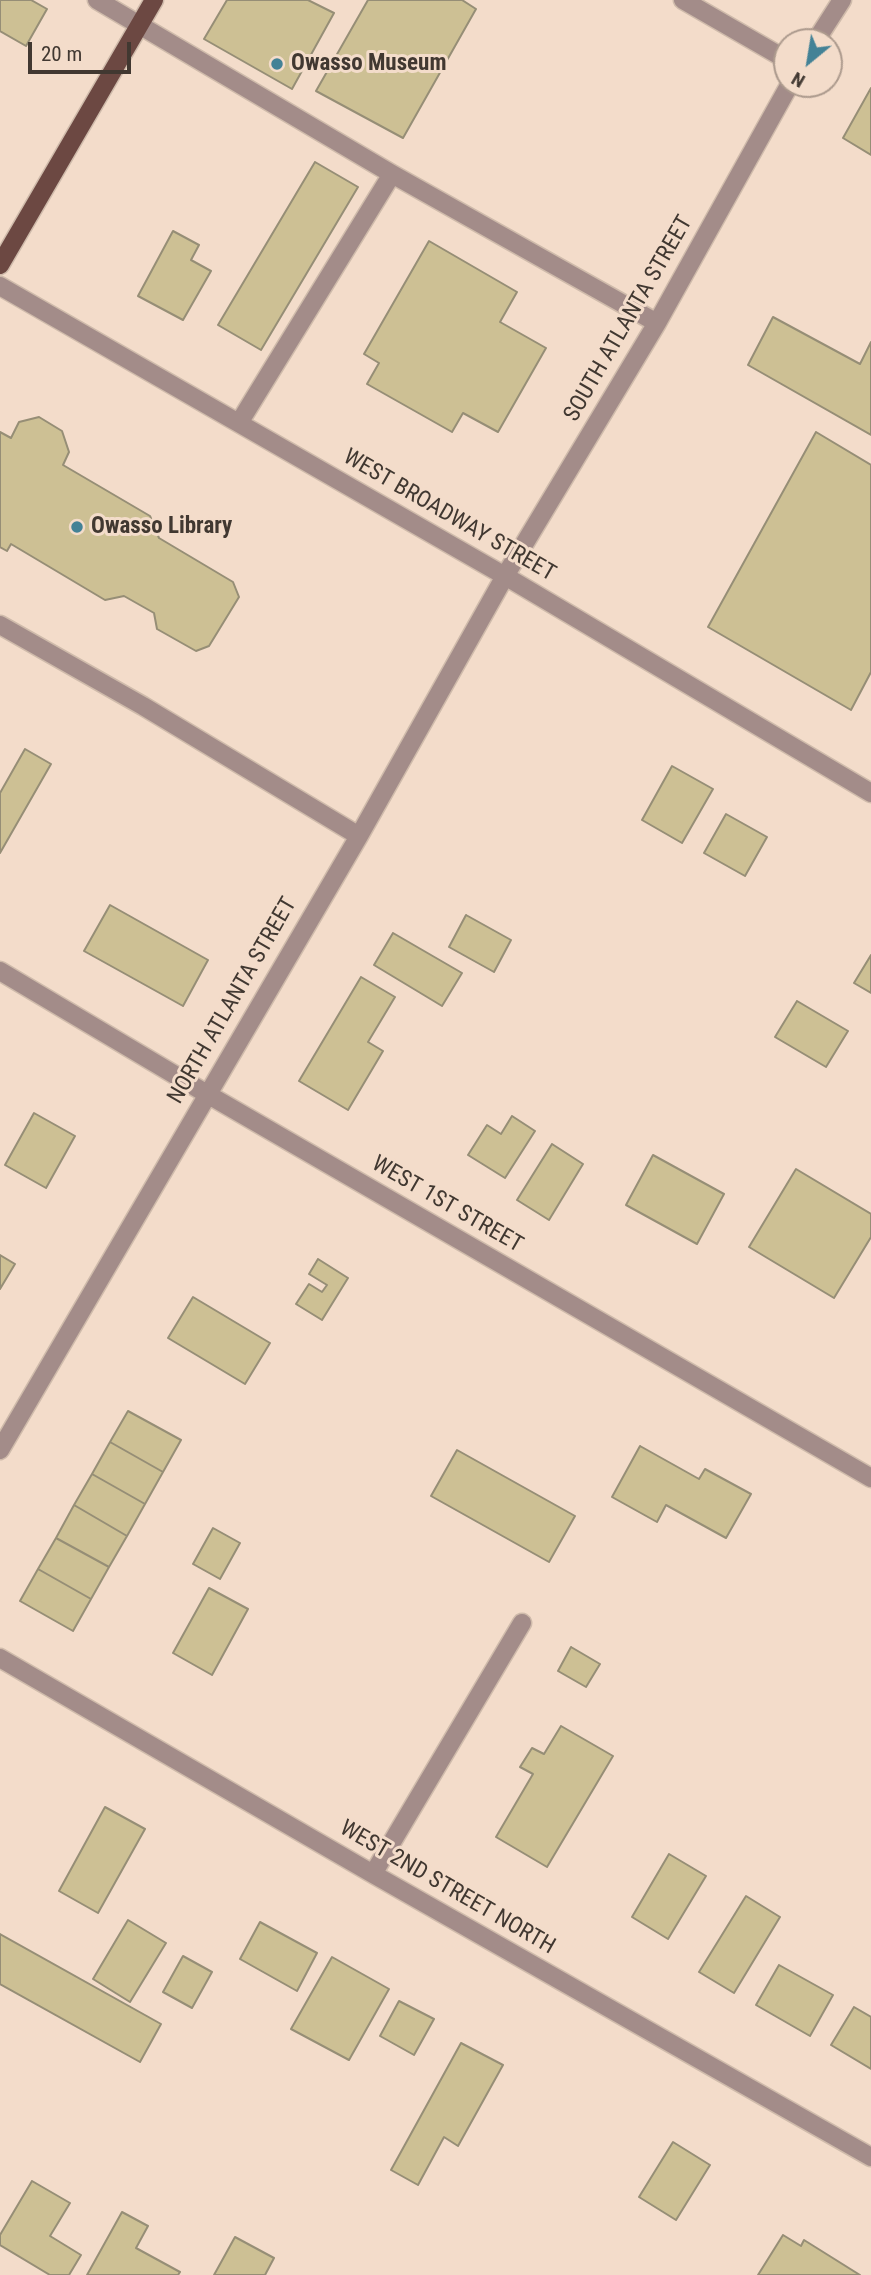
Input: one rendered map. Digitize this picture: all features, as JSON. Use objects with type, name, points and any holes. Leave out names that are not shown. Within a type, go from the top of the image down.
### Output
[{"type":"main road","points":[[0,265],[154,0]]},
{"type":"street","points":[[97,0],[393,174],[657,323]]},
{"type":"street","points":[[683,0],[773,52]]},
{"type":"street","points":[[824,28],[842,0]]},
{"type":"street","name":"SOUTH ATLANTA STREET","points":[[505,576],[657,323],[782,98]]},
{"type":"street","points":[[239,423],[393,174]]},
{"type":"street","name":"WEST BROADWAY STREET","points":[[0,286],[505,576],[871,793]]},
{"type":"street","name":"NORTH ATLANTA STREET","points":[[0,1450],[359,836],[505,576]]},
{"type":"street","points":[[0,625],[143,706],[359,836]]},
{"type":"street","name":"WEST 1ST STREET","points":[[0,971],[206,1094],[871,1478]]},
{"type":"street","points":[[373,1874],[522,1623]]},
{"type":"street","name":"WEST 2ND STREET NORTH","points":[[0,1658],[871,2157]]},
{"type":"building","points":[[0,0],[31,0],[47,9],[26,46],[0,31]]},
{"type":"building","name":"Owasso Museum","points":[[227,0],[308,0],[334,13],[292,89],[204,39]]},
{"type":"building","points":[[368,0],[462,0],[476,9],[403,138],[316,91]]},
{"type":"building","points":[[871,88],[871,155],[843,138]]},
{"type":"building","points":[[315,162],[358,187],[261,350],[218,325]]},
{"type":"building","points":[[173,231],[199,245],[191,260],[211,271],[183,320],[138,296]]},
{"type":"building","points":[[429,241],[517,292],[500,322],[546,348],[498,432],[463,413],[452,432],[367,384],[379,363],[364,354]]},
{"type":"building","points":[[773,317],[860,364],[871,342],[871,435],[748,365]]},
{"type":"building","name":"Owasso Library","points":[[39,417],[62,431],[69,452],[63,465],[150,516],[159,538],[233,582],[239,597],[209,646],[196,651],[157,629],[154,613],[124,596],[105,600],[11,544],[7,551],[0,547],[0,432],[11,438],[19,422]]},
{"type":"building","points":[[816,432],[871,465],[871,672],[851,710],[708,627]]},
{"type":"building","points":[[25,749],[51,764],[0,853],[0,793]]},
{"type":"building","points":[[672,766],[713,789],[682,843],[642,820]]},
{"type":"building","points":[[726,814],[767,837],[745,876],[704,853]]},
{"type":"building","points":[[110,905],[208,960],[183,1006],[84,951]]},
{"type":"building","points":[[466,915],[511,940],[494,972],[449,947]]},
{"type":"building","points":[[393,933],[462,973],[442,1006],[374,965]]},
{"type":"building","points":[[871,955],[871,993],[854,983]]},
{"type":"building","points":[[361,977],[395,997],[368,1042],[383,1051],[348,1110],[299,1081]]},
{"type":"building","points":[[797,1001],[848,1031],[826,1067],[775,1037]]},
{"type":"building","points":[[34,1113],[75,1136],[46,1188],[5,1165]]},
{"type":"building","points":[[512,1116],[535,1131],[505,1178],[468,1155],[487,1125],[501,1134]]},
{"type":"building","points":[[552,1144],[583,1164],[549,1220],[517,1200]]},
{"type":"building","points":[[653,1155],[724,1194],[697,1244],[626,1205]]},
{"type":"building","points":[[796,1169],[871,1214],[871,1237],[834,1298],[749,1247]]},
{"type":"building","points":[[0,1255],[15,1264],[0,1289]]},
{"type":"building","points":[[318,1259],[348,1278],[322,1320],[296,1304],[309,1284],[322,1292],[327,1285],[309,1274]]},
{"type":"building","points":[[193,1297],[270,1343],[245,1384],[168,1338]]},
{"type":"building","points":[[128,1411],[181,1440],[163,1472],[110,1442]]},
{"type":"building","points":[[110,1442],[163,1472],[145,1504],[92,1474]]},
{"type":"building","points":[[640,1446],[699,1479],[705,1469],[751,1494],[726,1538],[666,1505],[657,1522],[612,1497]]},
{"type":"building","points":[[457,1450],[575,1516],[549,1562],[431,1496]]},
{"type":"building","points":[[92,1474],[145,1504],[127,1536],[74,1505]]},
{"type":"building","points":[[74,1505],[127,1536],[109,1567],[56,1538]]},
{"type":"building","points":[[213,1528],[240,1543],[220,1579],[193,1564]]},
{"type":"building","points":[[56,1538],[109,1567],[91,1599],[38,1569]]},
{"type":"building","points":[[38,1569],[91,1599],[73,1631],[20,1601]]},
{"type":"building","points":[[209,1588],[248,1609],[212,1675],[173,1653]]},
{"type":"building","points":[[571,1647],[600,1664],[586,1687],[558,1671]]},
{"type":"building","points":[[561,1726],[613,1756],[547,1867],[496,1837],[533,1774],[520,1767],[532,1748],[544,1754]]},
{"type":"building","points":[[105,1807],[145,1829],[98,1913],[59,1891]]},
{"type":"building","points":[[669,1854],[706,1876],[668,1939],[632,1917]]},
{"type":"building","points":[[746,1896],[780,1917],[734,1993],[699,1972]]},
{"type":"building","points":[[128,1920],[166,1943],[130,2002],[93,1979]]},
{"type":"building","points":[[260,1922],[317,1953],[297,1991],[240,1959]]},
{"type":"building","points":[[0,1934],[161,2024],[140,2062],[0,1984]]},
{"type":"building","points":[[183,1956],[212,1972],[192,2008],[163,1992]]},
{"type":"building","points":[[332,1957],[389,1989],[349,2060],[291,2029]]},
{"type":"building","points":[[779,1965],[833,1995],[810,2036],[756,2005]]},
{"type":"building","points":[[399,2001],[434,2019],[414,2055],[380,2036]]},
{"type":"building","points":[[854,2007],[871,2017],[871,2069],[831,2045]]},
{"type":"building","points":[[461,2043],[503,2065],[458,2146],[444,2137],[418,2185],[391,2170]]},
{"type":"building","points":[[673,2142],[710,2165],[676,2220],[639,2197]]},
{"type":"building","points":[[32,2181],[70,2203],[50,2236],[81,2255],[69,2275],[50,2275],[0,2245],[0,2235]]},
{"type":"building","points":[[122,2212],[148,2226],[136,2248],[180,2272],[178,2275],[87,2275]]},
{"type":"building","points":[[783,2235],[801,2246],[804,2240],[860,2275],[758,2275]]},
{"type":"building","points":[[235,2237],[274,2258],[265,2275],[214,2275]]},
{"type":"place","name":"Owasso Museum","points":[[277,64]]},
{"type":"place","name":"Owasso Library","points":[[77,527]]}]
